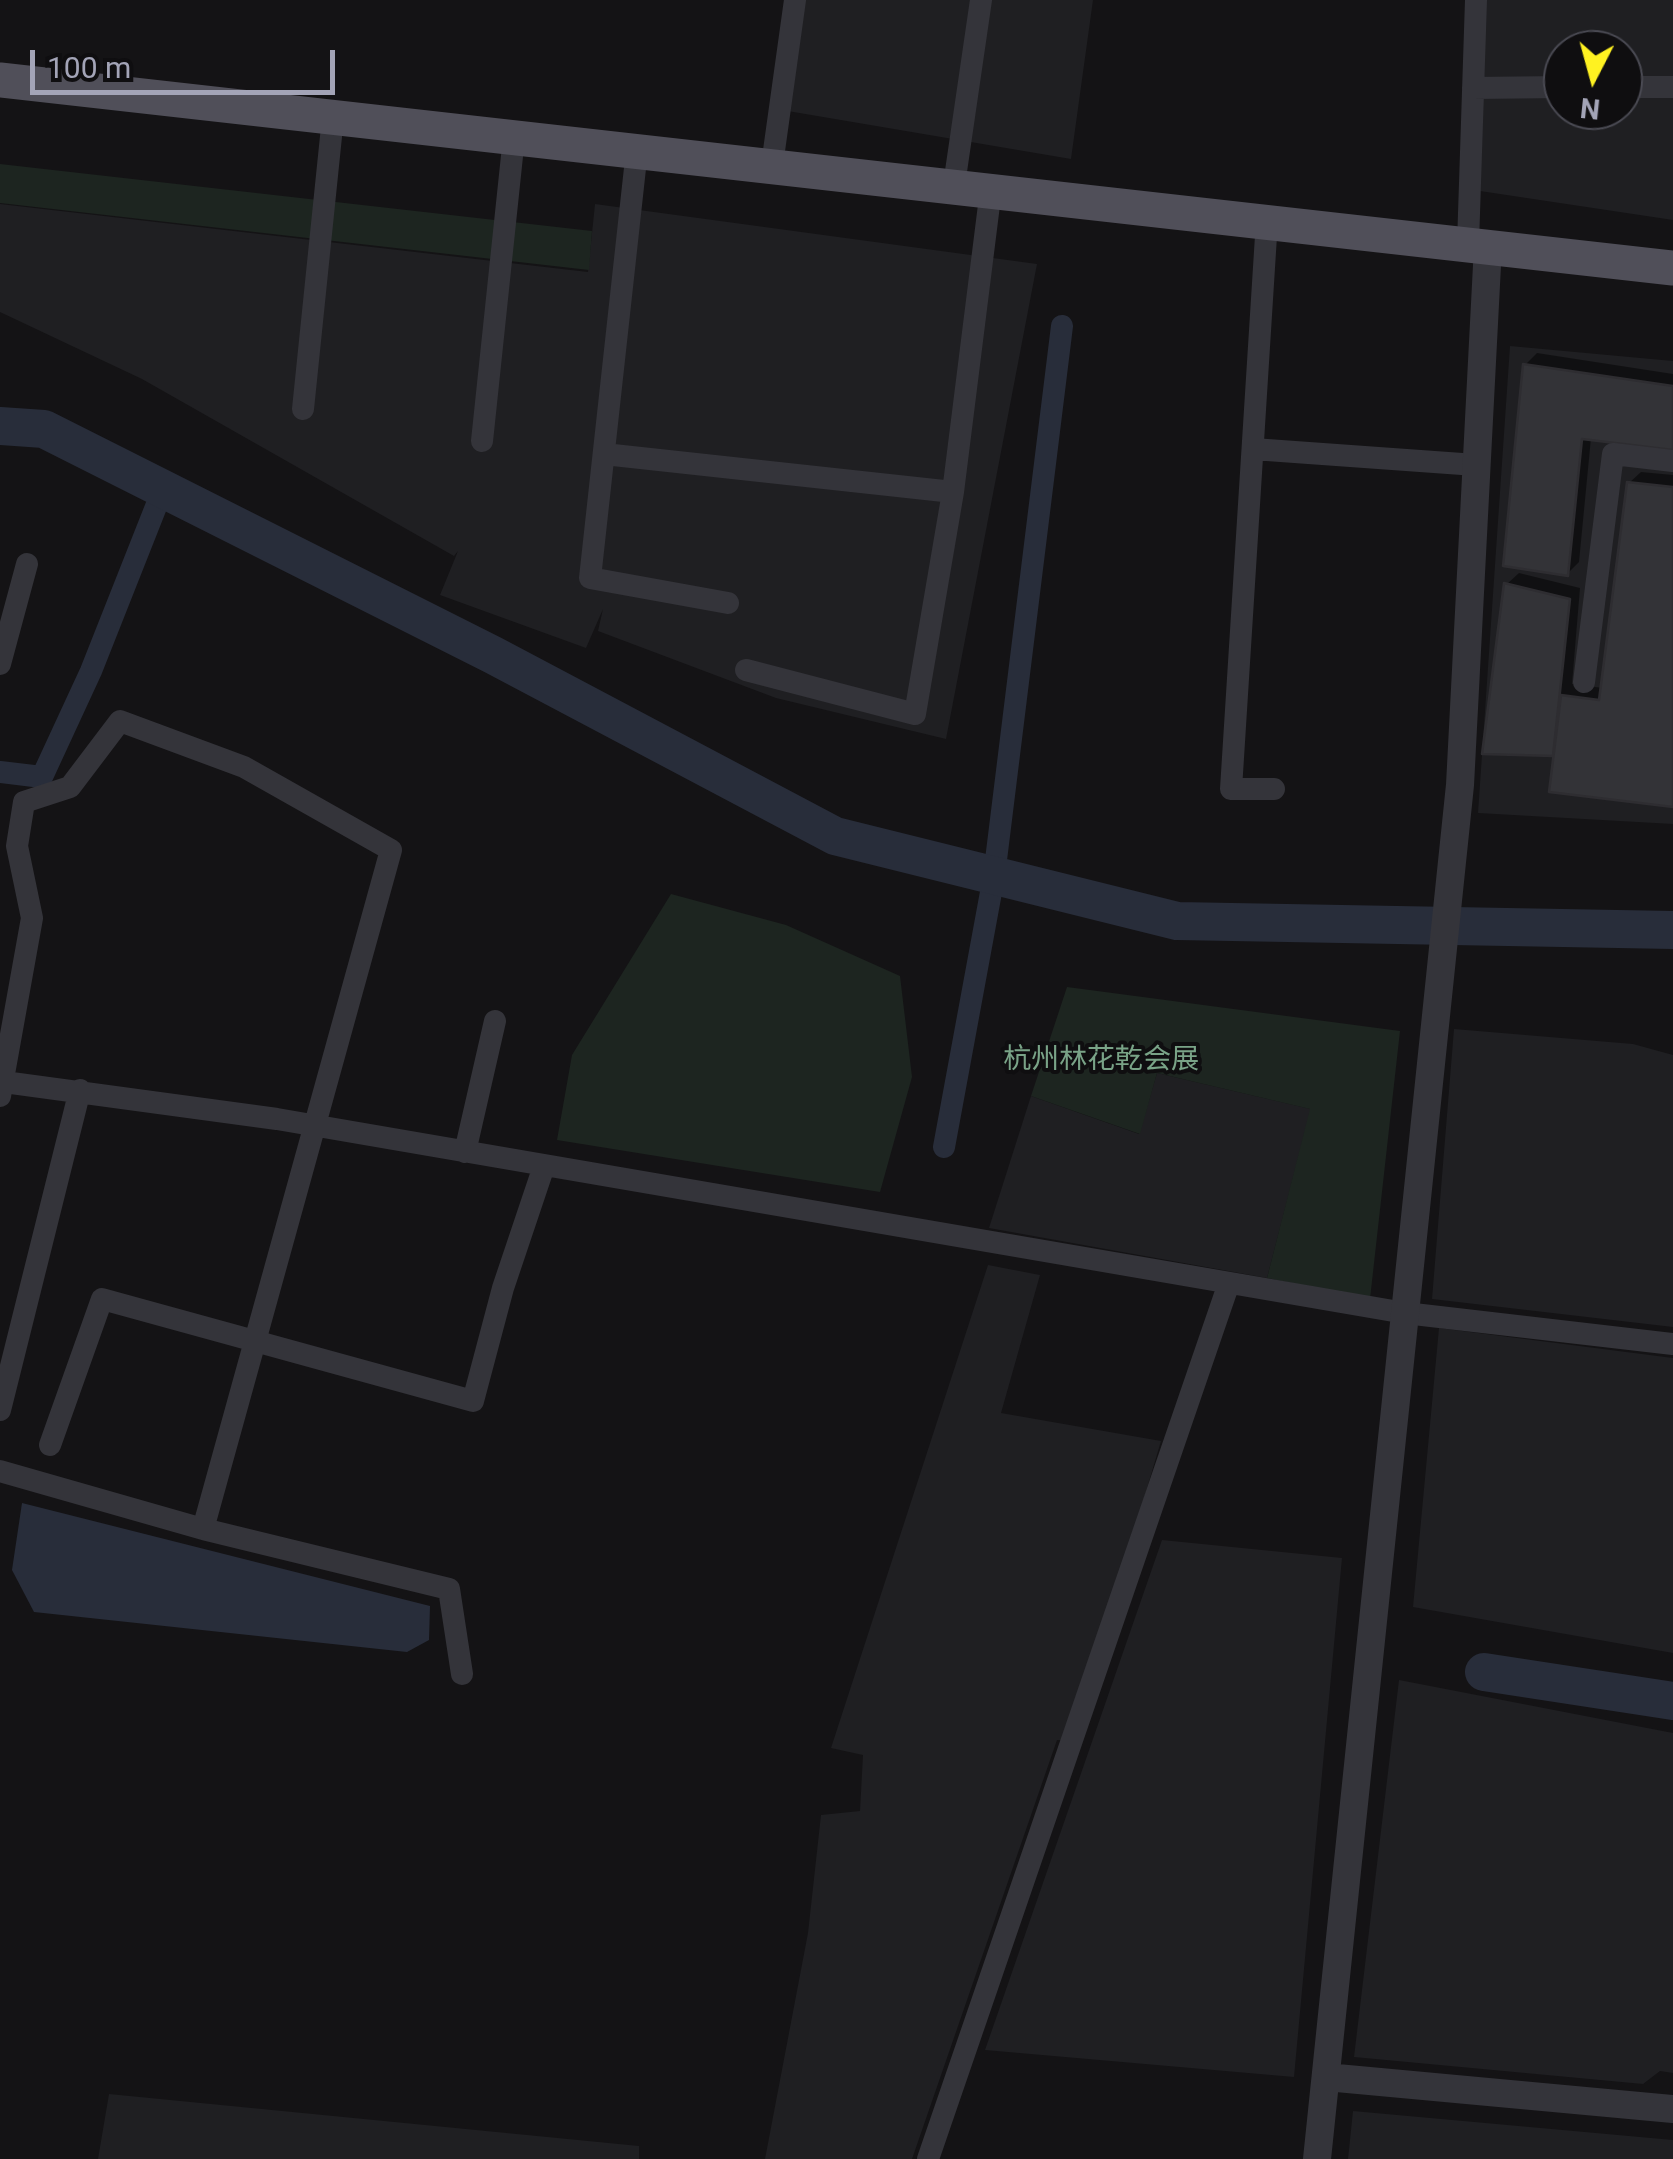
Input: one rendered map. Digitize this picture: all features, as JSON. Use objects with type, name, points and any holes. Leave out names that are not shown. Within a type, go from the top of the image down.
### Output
[{"type":"main road","points":[[0,80],[1673,268]]},
{"type":"street","points":[[772,165],[794,0]]},
{"type":"street","points":[[954,185],[981,0]]},
{"type":"street","points":[[1317,2159],[1453,850],[1476,464],[1476,0]]},
{"type":"street","points":[[1473,88],[1543,87]]},
{"type":"street","points":[[1643,87],[1673,87]]},
{"type":"street","points":[[303,409],[334,116]]},
{"type":"street","points":[[482,440],[514,136]]},
{"type":"street","points":[[637,150],[590,578],[728,603]]},
{"type":"street","points":[[746,670],[915,714],[953,492],[992,189]]},
{"type":"street","points":[[1267,220],[1231,789],[1274,790]]},
{"type":"street","points":[[1253,448],[1476,464]]},
{"type":"street","points":[[604,454],[953,492]]},
{"type":"street","points":[[1584,682],[1613,454],[1673,461]]},
{"type":"street","points":[[0,664],[27,564]]},
{"type":"street","points":[[203,1528],[256,1342],[311,1125],[390,850],[244,767],[120,721],[70,786],[11,808],[32,918],[2,1089],[80,1090],[311,1125],[1405,1313],[1673,1344]]},
{"type":"street","points":[[465,1152],[494,1021]]},
{"type":"street","points":[[0,1410],[80,1090]]},
{"type":"street","points":[[50,1445],[102,1299],[474,1401],[504,1288],[544,1166]]},
{"type":"street","points":[[928,2159],[1229,1284]]},
{"type":"street","points":[[0,1470],[203,1528],[449,1590],[462,1674]]},
{"type":"street","points":[[1326,2077],[1673,2109]]},
{"type":"shaded area","points":[[787,0],[1093,0],[1071,159],[770,108]]},
{"type":"shaded area","points":[[1486,0],[1673,0],[1673,220],[1480,191]]},
{"type":"shaded area","points":[[0,204],[588,272],[595,204],[1037,264],[946,739],[776,698],[598,631],[603,609],[586,648],[440,595],[458,551],[454,556],[142,379],[0,312]]},
{"type":"shaded area","points":[[1510,346],[1673,361],[1673,824],[1478,813]]},
{"type":"shaded area","points":[[1454,1029],[1633,1044],[1673,1055],[1673,1327],[1432,1299]]},
{"type":"shaded area","name":"杭州林花乾会展","points":[[1157,1073],[1311,1109],[1267,1278],[989,1228],[1031,1096],[1139,1134]]},
{"type":"shaded area","points":[[988,1265],[1040,1275],[1001,1413],[1161,1441],[1072,1741],[1057,1740],[912,2159],[765,2159],[808,1933],[821,1815],[860,1811],[863,1755],[831,1748]]},
{"type":"shaded area","points":[[1439,1328],[1673,1358],[1673,1653],[1413,1607]]},
{"type":"shaded area","points":[[1162,1540],[1342,1558],[1294,2077],[985,2050]]},
{"type":"shaded area","points":[[1399,1680],[1673,1733],[1673,2073],[1660,2071],[1643,2084],[1354,2057]]},
{"type":"shaded area","points":[[109,2094],[639,2146],[639,2159],[98,2159]]},
{"type":"shaded area","points":[[1353,2111],[1673,2140],[1673,2159],[1348,2159]]},
{"type":"green space","points":[[0,164],[592,231],[589,270],[0,203]]},
{"type":"green space","points":[[671,894],[786,925],[900,976],[912,1077],[880,1192],[557,1140],[572,1055]]},
{"type":"green space","name":"杭州林花乾会展","points":[[1067,987],[1400,1031],[1370,1299],[1267,1278],[1310,1109],[1157,1073],[1140,1134],[1031,1096]]},
{"type":"water","points":[[22,1503],[430,1606],[429,1640],[407,1652],[34,1612],[12,1570]]},
{"type":"building","points":[[1523,364],[1673,386],[1673,450],[1582,439],[1568,576],[1503,566]]},
{"type":"building","points":[[1627,482],[1673,487],[1673,807],[1549,792],[1561,695],[1599,700]]},
{"type":"building","points":[[1504,583],[1570,599],[1553,756],[1482,754]]},
{"type":"waterway","points":[[944,1147],[994,876],[1062,326]]},
{"type":"waterway","points":[[0,426],[44,429],[493,655],[835,836],[1177,921],[1673,930]]},
{"type":"waterway","points":[[0,772],[42,777],[91,671],[163,489]]},
{"type":"waterway","points":[[1484,1672],[1673,1701]]}]
